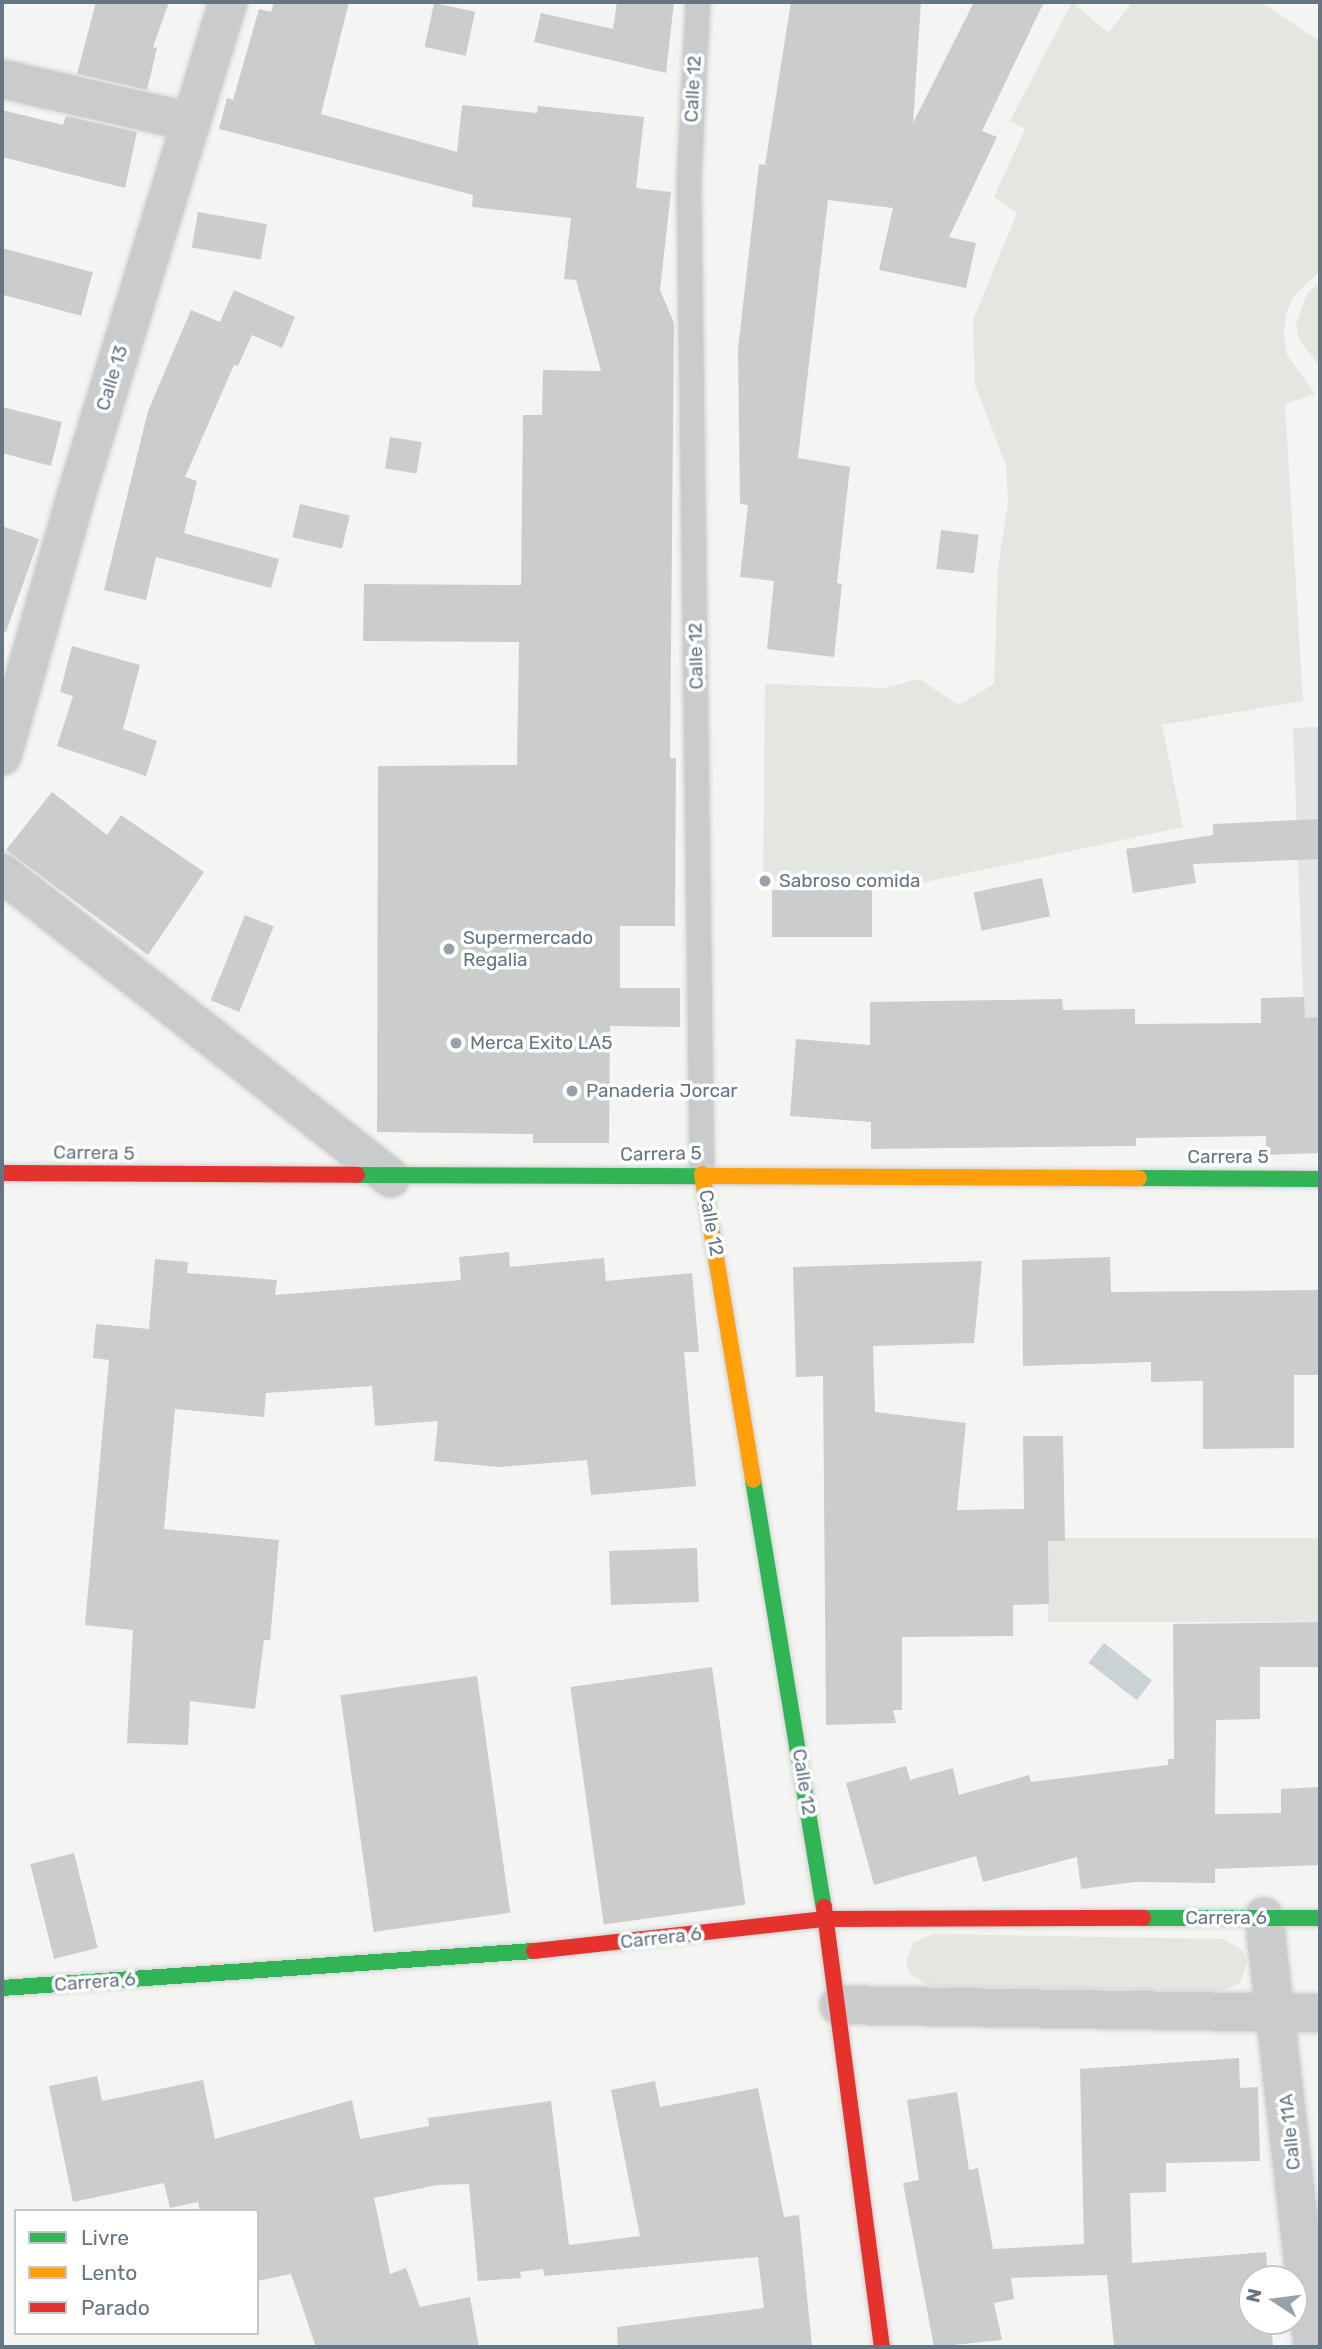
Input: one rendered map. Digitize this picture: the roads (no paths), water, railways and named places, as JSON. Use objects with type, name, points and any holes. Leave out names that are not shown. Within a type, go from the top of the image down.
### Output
[{"type":"street","name":"Calle 13","points":[[2,756],[228,2]]},
{"type":"street","points":[[2,79],[191,122]]},
{"type":"street","points":[[2,873],[391,1178]]},
{"type":"street","name":"Carrera 5","points":[[2,1173],[391,1178],[702,1174],[1320,1179]]},
{"type":"street","name":"Calle 12","points":[[702,1174],[826,1919],[882,2347]]},
{"type":"street","name":"Calle 11A","points":[[1264,1917],[1278,2013],[1313,2347]]},
{"type":"street","name":"Carrera 6","points":[[2,1988],[554,1950],[826,1919],[1320,1918]]},
{"type":"street","points":[[839,2006],[1320,2012]]},
{"type":"lane","name":"Calle 12","points":[[698,2],[689,181],[702,1174]]},
{"type":"place","name":"Sabroso comida","points":[[765,881]]},
{"type":"place","name":"Supermercado Regalia","points":[[449,949]]},
{"type":"place","name":"Merca Exito LA5","points":[[456,1043]]},
{"type":"place","name":"Panaderia Jorcar","points":[[572,1091]]}]
